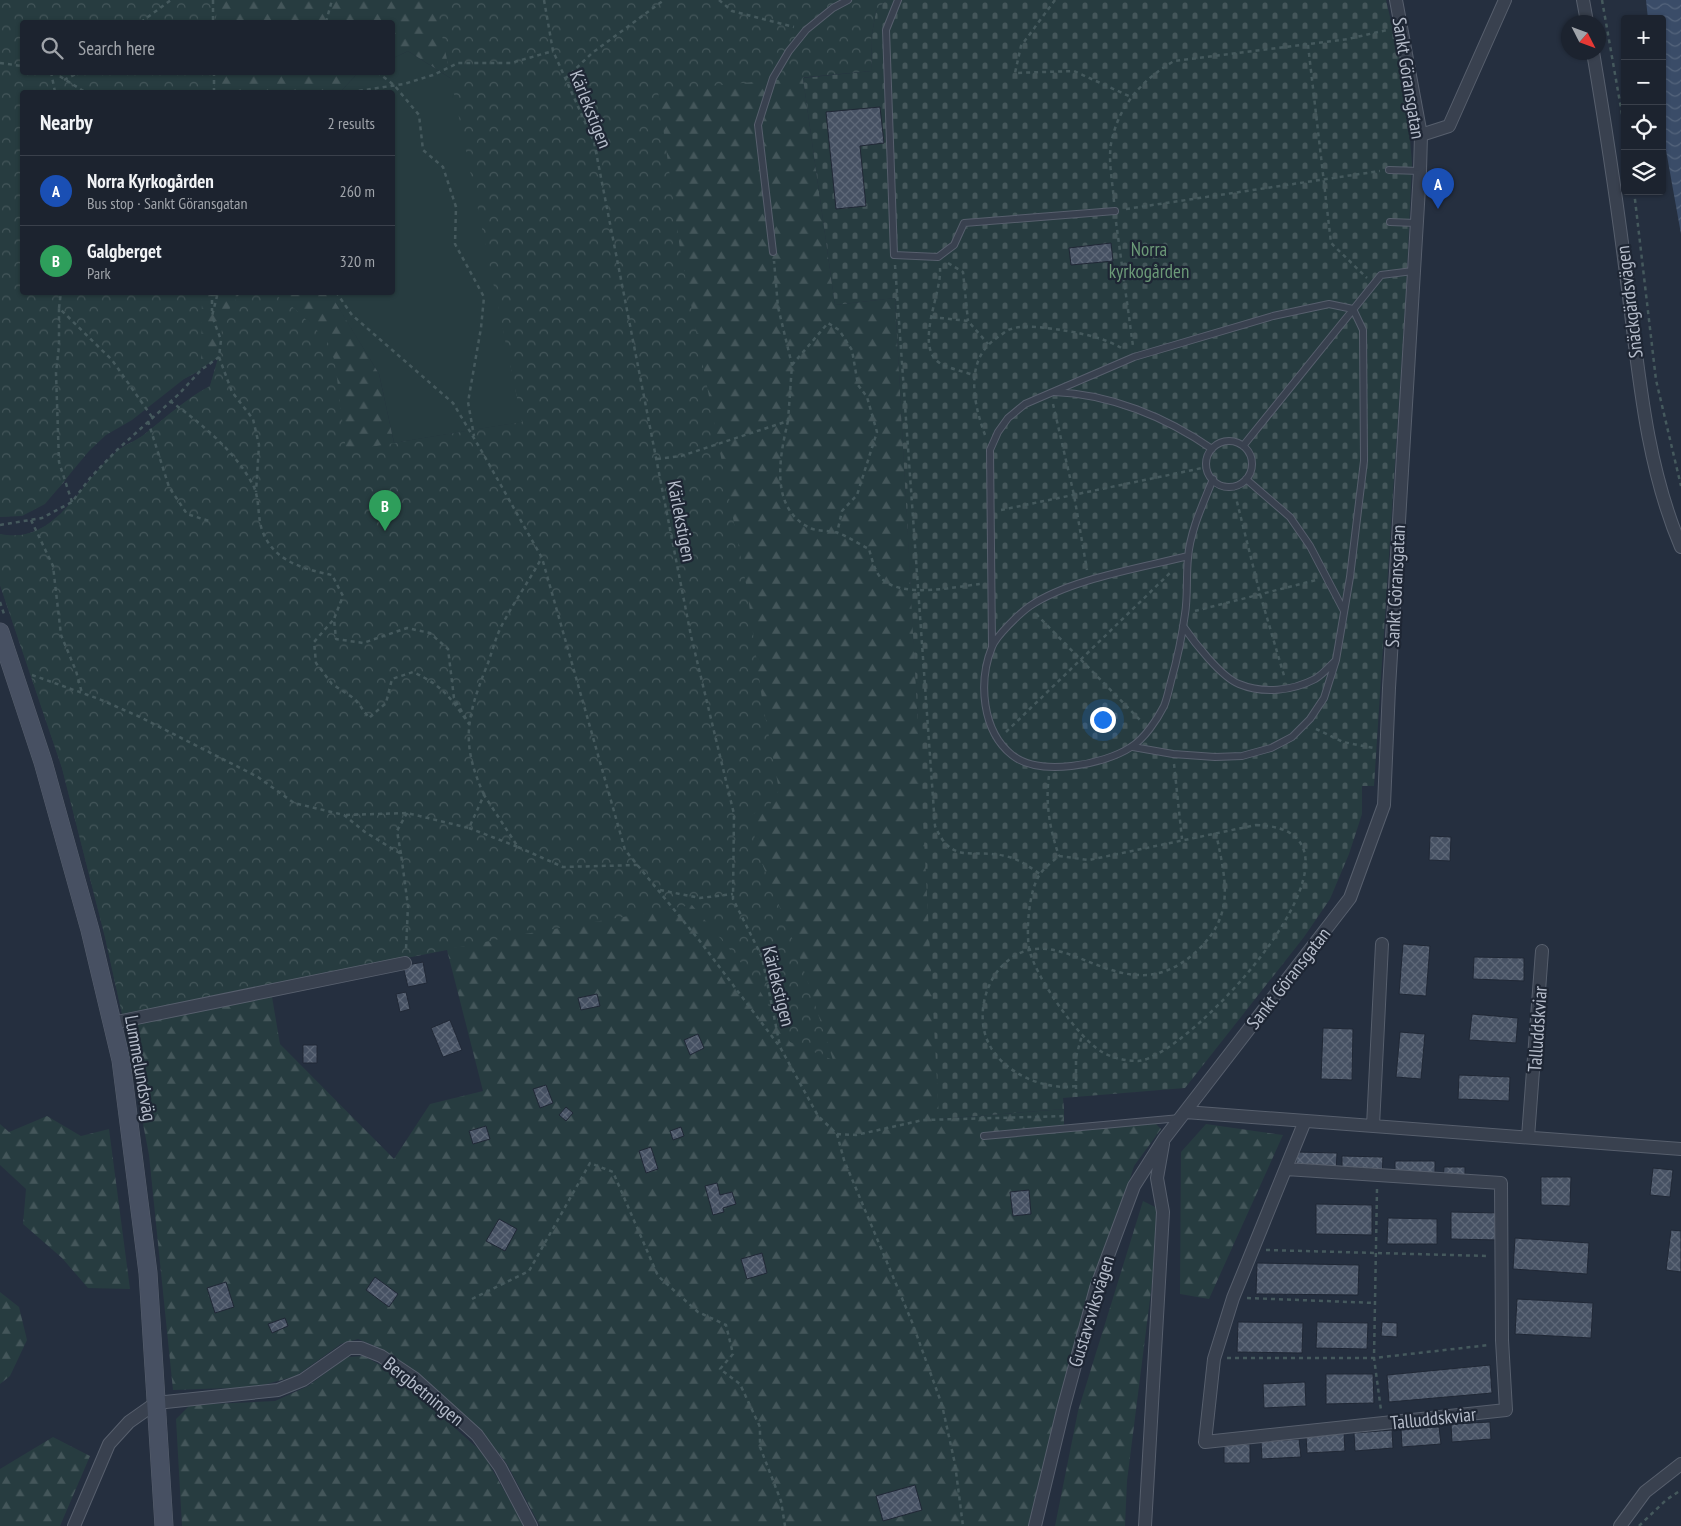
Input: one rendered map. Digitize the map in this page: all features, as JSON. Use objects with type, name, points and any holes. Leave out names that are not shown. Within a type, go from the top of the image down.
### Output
[{"type":"main road","name":"Lummelundsväg","points":[[0,632],[43,762],[90,930],[121,1060],[148,1273],[164,1526]]},
{"type":"street","name":"Sankt Göransgatan","points":[[1183,1115],[1350,898],[1384,805],[1421,136],[1396,0]]},
{"type":"street","points":[[1421,136],[1449,126],[1505,0]]},
{"type":"street","points":[[1583,0],[1586,15]]},
{"type":"street","name":"Snäckgärdsvägen","points":[[1594,60],[1624,257],[1634,351],[1644,412],[1668,516],[1681,547]]},
{"type":"street","points":[[1374,1126],[1382,944]]},
{"type":"street","name":"Talluddskviar","points":[[1528,1137],[1542,951]]},
{"type":"street","points":[[112,1023],[405,963]]},
{"type":"street","points":[[1183,1115],[1305,1121],[1681,1148]]},
{"type":"street","name":"Gustavsviksvägen","points":[[1035,1526],[1064,1406],[1096,1288],[1134,1186],[1164,1139],[1183,1115]]},
{"type":"street","name":"Talluddskviar","points":[[1286,1169],[1501,1183],[1503,1344],[1506,1410],[1204,1442],[1214,1358],[1233,1298],[1305,1121]]},
{"type":"street","points":[[1145,1526],[1163,1212],[1157,1178],[1164,1139]]},
{"type":"street","name":"Bergbetningen","points":[[156,1403],[278,1390],[303,1380],[349,1348],[361,1348],[381,1356],[414,1378],[477,1435],[500,1468],[531,1526]]},
{"type":"street","points":[[74,1526],[109,1444],[129,1422],[156,1403]]},
{"type":"street","points":[[1620,1526],[1645,1492],[1681,1464]]},
{"type":"lane","points":[[773,252],[758,125],[773,78],[789,51],[806,30],[833,8],[848,0]]},
{"type":"lane","points":[[898,0],[886,30],[894,255],[938,257],[954,245],[964,223],[1114,211]]},
{"type":"lane","points":[[1389,170],[1420,171]]},
{"type":"lane","points":[[1390,222],[1416,223]]},
{"type":"lane","points":[[1243,446],[1381,275],[1413,271]]},
{"type":"lane","points":[[1213,479],[1195,526],[1188,556],[1186,613],[1174,672],[1164,705],[1149,729],[1133,747],[1088,764],[1050,767],[1029,764],[1013,756],[997,740],[990,725],[985,702],[986,675],[992,646],[990,450],[998,432],[1008,418],[1026,404],[1050,392],[1134,357],[1273,316],[1329,304],[1353,309]]},
{"type":"lane","points":[[1133,747],[1172,754],[1214,757],[1242,756],[1271,748],[1292,737],[1310,719],[1324,698],[1336,660],[1364,461],[1363,330],[1353,309]]},
{"type":"lane","points":[[1050,392],[1077,393],[1111,400],[1158,418],[1212,449]]},
{"type":"lane","points":[[1231,441],[1243,446],[1252,458],[1250,473],[1246,479],[1233,486],[1219,484],[1213,479],[1207,467],[1207,461],[1212,449],[1224,442],[1231,441]]},
{"type":"lane","points":[[1246,479],[1290,517],[1310,546],[1344,611]]},
{"type":"lane","points":[[992,646],[1029,606],[1052,594],[1089,582],[1188,556]]},
{"type":"lane","points":[[1183,626],[1198,648],[1239,684],[1270,690],[1288,690],[1316,678],[1336,660]]},
{"type":"lane","points":[[984,1136],[1183,1115]]},
{"type":"path","points":[[144,20],[171,0]]},
{"type":"path","points":[[213,0],[213,20]]},
{"type":"path","points":[[327,20],[332,0]]},
{"type":"path","name":"Kärlekstigen","points":[[544,0],[552,51],[594,142],[691,636],[734,814],[732,898],[762,957],[780,1048]]},
{"type":"path","points":[[565,79],[592,53],[664,0]]},
{"type":"path","points":[[719,0],[732,11],[806,30]]},
{"type":"path","points":[[1055,0],[1021,46],[1015,74],[1074,71],[1131,97]]},
{"type":"path","points":[[1602,0],[1621,108]]},
{"type":"path","points":[[1134,357],[1114,211],[1111,145],[1121,113],[1137,87],[1153,73],[1174,61],[1348,39],[1401,27]]},
{"type":"path","points":[[1308,44],[1330,242],[1373,284]]},
{"type":"path","points":[[363,90],[394,85],[433,74],[458,62],[511,62],[552,51]]},
{"type":"path","points":[[0,63],[20,66]]},
{"type":"path","points":[[52,75],[55,90]]},
{"type":"path","points":[[56,75],[82,90]]},
{"type":"path","points":[[64,80],[74,75]]},
{"type":"path","points":[[214,75],[214,90]]},
{"type":"path","points":[[381,75],[394,85],[419,115],[423,150],[443,167],[456,207],[455,244],[484,297],[468,402],[474,438]]},
{"type":"path","points":[[1114,211],[1389,170]]},
{"type":"path","points":[[1634,195],[1656,380],[1681,486]]},
{"type":"path","points":[[773,252],[778,307],[792,365],[788,422],[781,455],[780,487],[791,512],[808,528],[837,533],[869,549],[873,564],[881,578],[898,587],[919,590],[992,582]]},
{"type":"path","points":[[894,255],[935,826],[941,840],[950,849],[966,854],[1003,855],[1021,861],[1040,874]]},
{"type":"path","points":[[938,257],[940,278],[929,340],[931,354],[938,362],[973,375]]},
{"type":"path","points":[[938,257],[963,272],[968,321],[988,344]]},
{"type":"path","points":[[60,295],[60,346],[56,373],[59,462],[72,502]]},
{"type":"path","points":[[212,295],[212,316],[221,340],[219,357],[232,392],[253,419],[259,445],[256,494],[262,529],[270,545],[286,560],[305,570],[332,575],[343,596],[334,619],[314,642],[316,663],[332,684],[355,699],[369,718],[386,703],[392,679],[413,672],[431,680],[447,692],[469,724]]},
{"type":"path","points":[[212,316],[217,295]]},
{"type":"path","points":[[338,295],[352,315],[453,403],[474,438],[542,558],[625,850],[699,940],[780,1048],[818,1116],[837,1134],[844,1160],[912,1322],[942,1405],[955,1464],[964,1526]]},
{"type":"path","points":[[59,308],[112,360],[152,417]]},
{"type":"path","points":[[932,317],[968,321]]},
{"type":"path","points":[[792,365],[828,324],[839,330],[852,350],[858,385],[867,398],[873,412],[877,432],[871,454],[857,495],[842,511],[837,533]]},
{"type":"path","points":[[990,450],[980,422],[973,391],[973,375],[979,357],[988,344],[1011,329],[1039,327],[1071,332],[1115,344],[1134,357]]},
{"type":"path","points":[[0,525],[42,518],[72,502],[90,478],[201,370],[219,357]]},
{"type":"path","points":[[1050,392],[1074,495],[1089,582]]},
{"type":"path","points":[[170,401],[190,415],[228,451],[240,464],[256,494]]},
{"type":"path","points":[[148,421],[174,494],[187,514],[209,521]]},
{"type":"path","points":[[656,459],[682,456],[788,422]]},
{"type":"path","points":[[991,512],[1207,467]]},
{"type":"path","points":[[1233,486],[1260,594],[1288,690]]},
{"type":"path","points":[[31,520],[53,566],[60,635],[76,670],[82,693]]},
{"type":"path","points":[[997,740],[1188,556]]},
{"type":"path","points":[[518,847],[484,795],[474,772],[468,744],[469,724],[474,695],[501,626],[542,558]]},
{"type":"path","points":[[1186,613],[1327,577]]},
{"type":"path","points":[[1029,606],[1149,729]]},
{"type":"path","points":[[334,619],[336,639],[363,643],[407,628],[430,633],[448,649],[454,698],[469,724]]},
{"type":"path","points":[[24,672],[82,693],[140,718],[258,777],[294,803],[344,815],[407,813],[469,828],[563,867],[638,866]]},
{"type":"path","points":[[1310,719],[1317,731],[1343,742],[1387,749]]},
{"type":"path","points":[[1172,754],[1182,839]]},
{"type":"path","points":[[1050,767],[1047,790],[1051,832],[1059,856]]},
{"type":"path","points":[[469,828],[484,795]]},
{"type":"path","points":[[405,963],[408,906],[397,831],[407,813]]},
{"type":"path","points":[[344,815],[365,832],[401,854]]},
{"type":"path","points":[[1059,856],[1089,860],[1256,825],[1276,825]]},
{"type":"path","points":[[1059,856],[1040,874],[1034,889],[1028,916],[1029,948],[1036,967],[1049,989],[1082,1035],[1101,1052],[1118,1059],[1140,1061],[1162,1052],[1224,999],[1269,945],[1284,923],[1302,884],[1306,871],[1306,857],[1303,846],[1296,838],[1281,828]]},
{"type":"path","points":[[1076,1086],[1066,1088],[1034,1082],[1001,1060],[988,1044],[983,1017],[984,1000],[991,979],[1009,959],[1029,948],[1077,956],[1129,976],[1157,975],[1174,969],[1208,941],[1222,914],[1227,898],[1216,833]]},
{"type":"path","points":[[658,890],[700,898],[733,894]]},
{"type":"path","points":[[1076,1097],[1076,1057],[1082,1035]]},
{"type":"path","points":[[837,1134],[856,1135],[924,1120],[1068,1116]]},
{"type":"path","points":[[472,1299],[530,1270],[590,1163],[613,1172],[658,1276],[698,1312],[726,1325],[733,1354],[720,1369],[740,1384],[760,1427],[760,1447],[781,1501],[785,1526]]},
{"type":"path","points":[[1377,1175],[1374,1358],[1383,1423]]},
{"type":"path","points":[[1252,1250],[1502,1257]]},
{"type":"path","points":[[1233,1298],[1375,1303]]},
{"type":"path","points":[[1214,1358],[1374,1358],[1503,1344]]},
{"type":"path","points":[[1639,1526],[1666,1500],[1681,1490]]},
{"type":"green space","points":[[0,0],[886,0],[803,78],[835,305],[895,298],[940,1119],[1064,1109],[1064,1132],[1152,1120],[1161,1129],[1134,1166],[1056,1415],[1030,1526],[540,1526],[507,1464],[479,1428],[414,1378],[384,1350],[358,1339],[341,1344],[296,1376],[256,1387],[173,1390],[149,1155],[122,1014],[105,937],[62,768],[0,585],[0,534],[20,535],[37,530],[52,521],[66,509],[116,452],[141,436],[184,402],[210,386],[218,358],[184,379],[166,328],[64,482],[43,504],[29,512],[0,517]],"holes":[[[447,950],[483,1091],[430,1104],[394,1159],[280,1044],[270,985]]]},
{"type":"green space","points":[[0,0],[217,0],[216,20],[20,20],[20,75],[215,75],[214,90],[20,90],[20,295],[202,295],[201,370],[184,379],[132,420],[106,435],[89,451],[45,504],[22,516],[0,517]]},
{"type":"green space","points":[[439,0],[886,0],[876,11],[871,40],[872,71],[658,91],[680,249],[747,589],[762,699],[779,790],[769,806],[751,815],[757,851],[799,955],[833,1060],[790,1042],[748,971],[692,905],[525,934],[122,1014],[105,937],[62,768],[0,585],[0,534],[20,535],[37,530],[52,521],[66,509],[116,452],[141,436],[184,402],[210,386],[219,357],[223,319],[239,295],[276,295],[295,309],[327,340],[335,362],[346,451],[522,422],[438,16]]},
{"type":"green space","name":"Norra kyrkogården","points":[[886,0],[1386,0],[1405,80],[1412,163],[1406,294],[1374,786],[1362,786],[1362,814],[1349,854],[1330,899],[1304,937],[1185,1088],[1063,1098],[1064,1109],[939,1119],[895,298],[835,305],[803,78],[872,71],[871,40],[876,11]]},
{"type":"green space","points":[[408,51],[452,79],[523,422],[394,443],[379,374],[330,295],[395,295],[395,90],[342,90],[356,75],[395,75],[395,57]]},
{"type":"green space","points":[[47,1116],[81,1136],[109,1129],[130,1289],[88,1288],[62,1258],[23,1224],[26,1189],[0,1165],[0,1124],[9,1132]]},
{"type":"green space","points":[[1206,1124],[1283,1135],[1209,1299],[1180,1294],[1181,1152]]},
{"type":"green space","points":[[1143,1201],[1159,1209],[1159,1228],[1127,1481],[1125,1526],[1055,1526],[1078,1411]]},
{"type":"green space","points":[[0,1292],[19,1307],[27,1340],[10,1376],[0,1384]]},
{"type":"green space","points":[[364,1356],[391,1371],[483,1453],[524,1526],[182,1526],[176,1419],[190,1405],[275,1401],[308,1386],[347,1357]]},
{"type":"green space","points":[[53,1437],[90,1456],[60,1526],[0,1526],[0,1469]]},
{"type":"water","points":[[1646,0],[1681,0],[1681,234],[1666,150],[1666,15],[1648,15]]},
{"type":"building","points":[[880,107],[884,143],[860,146],[866,206],[836,209],[826,112]]},
{"type":"building","points":[[1111,243],[1113,261],[1071,265],[1069,248]]},
{"type":"building","points":[[1430,836],[1451,837],[1450,861],[1429,860]]},
{"type":"building","points":[[1403,944],[1430,946],[1426,996],[1399,994]]},
{"type":"building","points":[[1474,957],[1524,958],[1524,981],[1473,979]]},
{"type":"building","points":[[423,962],[427,983],[408,987],[403,966]]},
{"type":"building","points":[[406,992],[410,1009],[400,1012],[396,994]]},
{"type":"building","points":[[597,994],[600,1006],[581,1010],[578,998]]},
{"type":"building","points":[[1472,1014],[1518,1018],[1516,1043],[1469,1040]]},
{"type":"building","points":[[450,1020],[462,1050],[443,1057],[431,1028]]},
{"type":"building","points":[[1323,1028],[1353,1029],[1352,1080],[1321,1079]]},
{"type":"building","points":[[1400,1032],[1425,1034],[1421,1079],[1396,1077]]},
{"type":"building","points":[[698,1034],[704,1048],[690,1055],[684,1040]]},
{"type":"building","points":[[303,1045],[317,1045],[317,1063],[303,1063]]},
{"type":"building","points":[[1459,1075],[1510,1077],[1509,1101],[1458,1099]]},
{"type":"building","points":[[546,1085],[553,1103],[540,1108],[533,1089]]},
{"type":"building","points":[[566,1107],[573,1113],[566,1121],[559,1115]]},
{"type":"building","points":[[486,1126],[490,1139],[473,1144],[469,1131]]},
{"type":"building","points":[[681,1127],[684,1136],[673,1140],[670,1131]]},
{"type":"building","points":[[651,1147],[658,1169],[646,1173],[639,1151]]},
{"type":"building","points":[[1296,1152],[1337,1153],[1336,1172],[1296,1171]]},
{"type":"building","points":[[1342,1156],[1383,1157],[1382,1176],[1342,1175]]},
{"type":"building","points":[[1395,1161],[1435,1161],[1435,1180],[1395,1179]]},
{"type":"building","points":[[1444,1167],[1465,1167],[1465,1182],[1443,1181]]},
{"type":"building","points":[[1653,1168],[1673,1170],[1670,1197],[1650,1195]]},
{"type":"building","points":[[1541,1177],[1571,1177],[1570,1206],[1541,1205]]},
{"type":"building","points":[[717,1183],[720,1195],[732,1192],[736,1204],[723,1208],[724,1212],[713,1215],[705,1186]]},
{"type":"building","points":[[1029,1190],[1031,1214],[1013,1216],[1010,1192]]},
{"type":"building","points":[[1316,1204],[1372,1205],[1372,1235],[1316,1234]]},
{"type":"building","points":[[1451,1212],[1500,1213],[1499,1240],[1451,1239]]},
{"type":"building","points":[[1388,1218],[1437,1219],[1437,1244],[1387,1244]]},
{"type":"building","points":[[499,1219],[517,1229],[505,1251],[486,1241]]},
{"type":"building","points":[[1671,1230],[1681,1231],[1681,1272],[1666,1270]]},
{"type":"building","points":[[1515,1238],[1589,1243],[1587,1274],[1513,1269]]},
{"type":"building","points":[[762,1253],[767,1273],[747,1279],[741,1259]]},
{"type":"building","points":[[1257,1263],[1359,1265],[1358,1295],[1256,1294]]},
{"type":"building","points":[[375,1277],[398,1294],[389,1307],[366,1290]]},
{"type":"building","points":[[226,1282],[234,1307],[215,1313],[207,1288]]},
{"type":"building","points":[[1517,1299],[1593,1303],[1591,1338],[1515,1334]]},
{"type":"building","points":[[285,1318],[288,1326],[272,1333],[268,1324]]},
{"type":"building","points":[[1238,1322],[1303,1323],[1302,1353],[1237,1352]]},
{"type":"building","points":[[1317,1322],[1368,1323],[1367,1349],[1316,1348]]},
{"type":"building","points":[[1382,1322],[1397,1323],[1397,1337],[1381,1336]]},
{"type":"building","points":[[1490,1365],[1492,1393],[1389,1402],[1387,1375]]},
{"type":"building","points":[[1326,1374],[1373,1374],[1374,1403],[1326,1404]]},
{"type":"building","points":[[1305,1382],[1306,1406],[1264,1408],[1263,1384]]},
{"type":"building","points":[[1490,1422],[1491,1439],[1452,1442],[1451,1424]]},
{"type":"building","points":[[1439,1427],[1441,1444],[1402,1447],[1401,1429]]},
{"type":"building","points":[[1392,1430],[1393,1448],[1355,1451],[1354,1433]]},
{"type":"building","points":[[1344,1433],[1345,1451],[1307,1453],[1306,1435]]},
{"type":"building","points":[[1299,1439],[1301,1457],[1262,1459],[1261,1442]]},
{"type":"building","points":[[1224,1444],[1250,1444],[1250,1463],[1224,1463]]},
{"type":"building","points":[[915,1485],[922,1510],[883,1521],[876,1496]]},
{"type":"place","name":"Norra Kyrkogården","points":[[1438,209]]},
{"type":"place","name":"Galgberget","points":[[385,531]]}]
